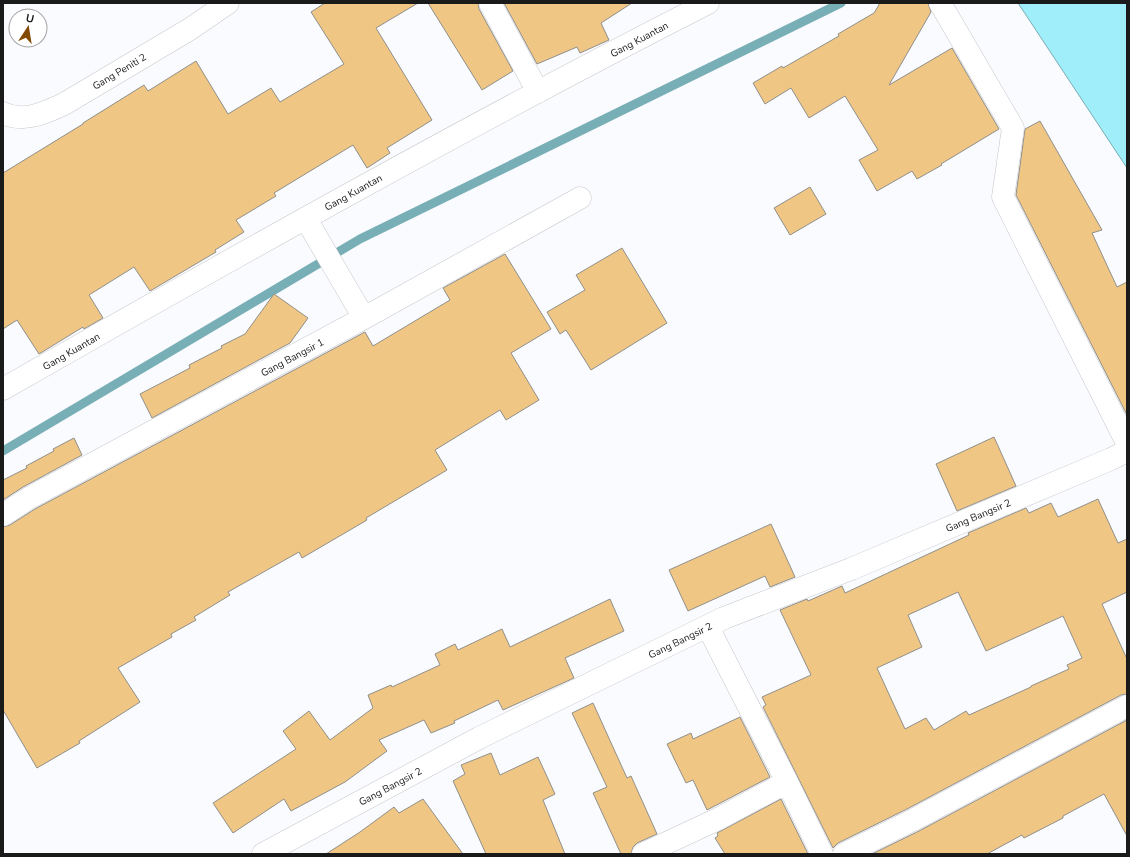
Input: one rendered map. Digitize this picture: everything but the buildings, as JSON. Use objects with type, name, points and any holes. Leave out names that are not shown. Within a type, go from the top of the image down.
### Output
[{"type":"street","name":"Gang Peniti 2","points":[[3,113],[14,116],[33,117],[64,104],[190,29],[228,3]]},
{"type":"street","points":[[490,3],[538,92]]},
{"type":"street","name":"Gang Kuantan","points":[[3,389],[306,218],[538,92],[708,3]]},
{"type":"street","points":[[940,3],[1013,128],[1003,197],[1127,443]]},
{"type":"street","name":"Gang Bangsir 1","points":[[3,515],[29,498],[360,310],[580,198]]},
{"type":"street","points":[[306,218],[360,310]]},
{"type":"street","name":"Gang Bangsir 2","points":[[263,854],[479,738],[724,618],[851,569],[1119,455]]},
{"type":"street","points":[[708,627],[822,854]]},
{"type":"street","points":[[844,854],[913,820],[1127,706]]},
{"type":"street","points":[[643,854],[718,819],[787,782]]},
{"type":"water","points":[[1018,3],[1127,3],[1127,168]]},
{"type":"waterway","points":[[3,451],[360,239],[841,3]]}]
